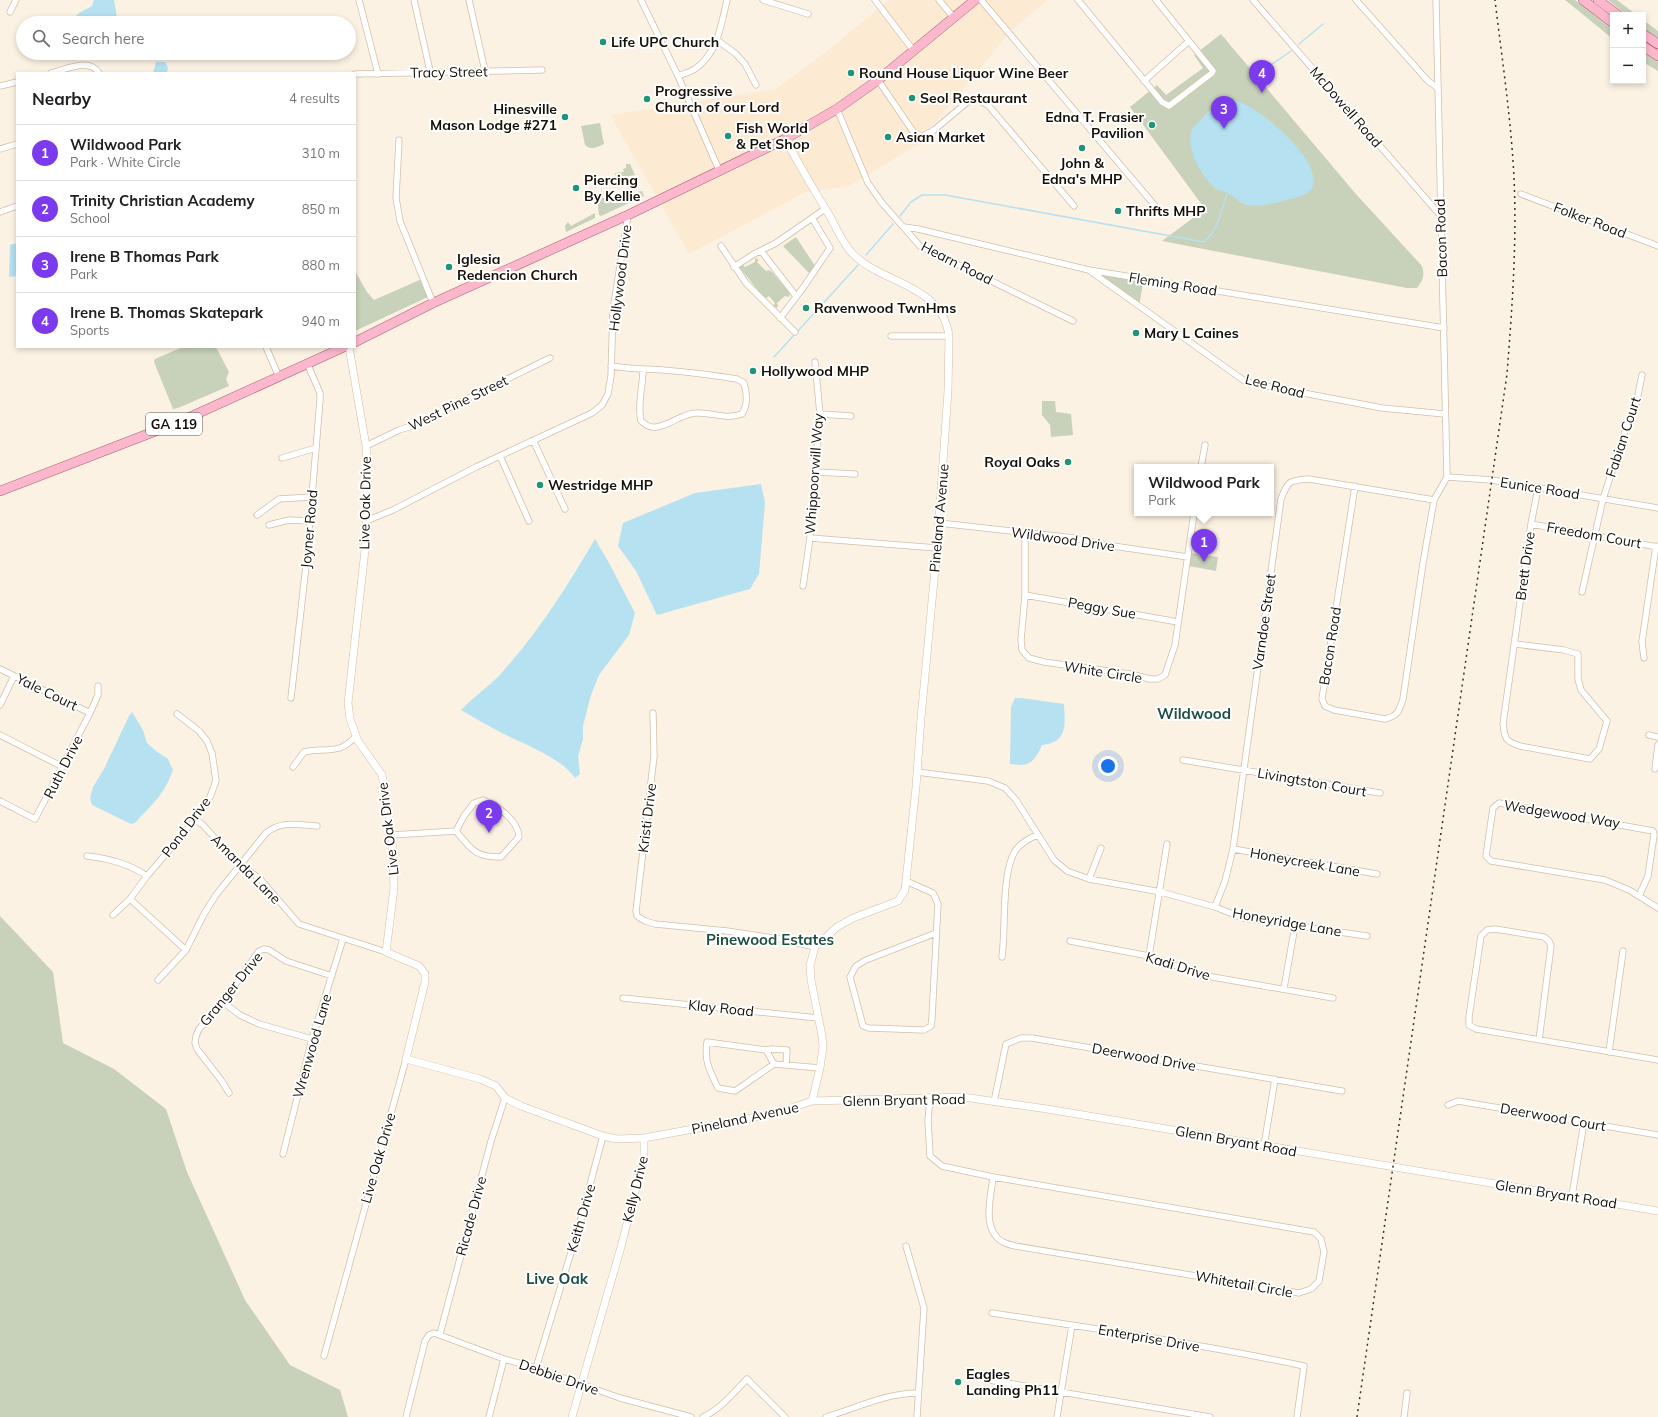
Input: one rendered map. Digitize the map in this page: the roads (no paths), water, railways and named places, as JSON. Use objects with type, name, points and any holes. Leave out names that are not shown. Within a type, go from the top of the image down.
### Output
[{"type":"main road","points":[[356,342],[433,303],[628,215],[785,139],[837,109],[878,80],[975,0]]},
{"type":"main road","points":[[1582,0],[1610,21]]},
{"type":"main road","points":[[1598,0],[1614,12]]},
{"type":"main road","points":[[1646,36],[1658,44]]},
{"type":"main road","points":[[1646,48],[1658,56]]},
{"type":"main road","name":"GA 119","points":[[0,491],[174,424],[342,348]]},
{"type":"street","points":[[10,12],[16,0]]},
{"type":"street","points":[[360,0],[378,74]]},
{"type":"street","points":[[414,0],[430,71]]},
{"type":"street","points":[[469,0],[485,71]]},
{"type":"street","points":[[641,0],[678,76],[720,170]]},
{"type":"street","points":[[678,76],[694,69],[711,53],[717,40],[727,0]]},
{"type":"street","points":[[763,0],[808,14]]},
{"type":"street","points":[[875,0],[913,50]]},
{"type":"street","points":[[939,0],[954,18]]},
{"type":"street","points":[[981,0],[1156,207]]},
{"type":"street","points":[[1078,0],[1162,102],[1169,106],[1212,73],[1211,67],[1156,0]]},
{"type":"street","name":"McDowell Road","points":[[1253,0],[1440,215]]},
{"type":"street","points":[[1356,0],[1428,80],[1438,88]]},
{"type":"street","name":"Bacon Road","points":[[1436,0],[1447,477]]},
{"type":"street","points":[[717,40],[736,54],[745,64],[756,85]]},
{"type":"street","points":[[1144,81],[1190,41]]},
{"type":"street","points":[[55,72],[85,65],[92,66],[98,72]]},
{"type":"street","name":"Tracy Street","points":[[356,74],[430,71],[542,70]]},
{"type":"street","points":[[878,80],[912,130],[916,134],[923,136],[934,130],[970,100],[978,100],[988,105],[1074,206]]},
{"type":"street","points":[[0,86],[16,82]]},
{"type":"street","name":"Hearn Road","points":[[837,109],[868,183],[882,203],[920,246],[1073,321]]},
{"type":"street","name":"Pineland Avenue","points":[[644,1138],[743,1120],[785,1110],[812,1101],[820,1068],[823,1047],[811,980],[810,965],[815,947],[837,927],[853,918],[898,901],[905,890],[939,523],[948,391],[949,336],[942,317],[922,294],[868,265],[853,254],[785,139]]},
{"type":"street","points":[[400,140],[396,198],[400,221],[433,303]]},
{"type":"street","points":[[0,148],[16,144]]},
{"type":"street","name":"Folker Road","points":[[1521,194],[1658,246]]},
{"type":"street","points":[[0,212],[16,206]]},
{"type":"street","points":[[734,268],[761,250],[776,243],[825,209]]},
{"type":"street","name":"Hollywood Drive","points":[[366,521],[393,510],[500,456],[592,413],[602,404],[608,394],[611,366],[613,310],[628,215]]},
{"type":"street","points":[[780,318],[830,248],[812,218]]},
{"type":"street","name":"Fleming Road","points":[[904,227],[918,229],[1089,270],[1444,328]]},
{"type":"street","points":[[721,246],[734,268],[746,283],[795,332]]},
{"type":"street","points":[[761,250],[796,296]]},
{"type":"street","name":"Lee Road","points":[[1089,270],[1246,382],[1382,408],[1445,414]]},
{"type":"street","points":[[891,336],[949,336]]},
{"type":"street","points":[[266,348],[279,377]]},
{"type":"street","name":"Live Oak Drive","points":[[324,1356],[406,1060],[426,982],[425,974],[419,966],[386,952],[394,888],[392,835],[382,775],[356,736],[350,719],[348,703],[366,521],[368,473],[366,446],[349,348]]},
{"type":"street","name":"West Pine Street","points":[[366,446],[399,430],[412,426],[550,358]]},
{"type":"street","name":"Joyner Road","points":[[291,698],[310,521],[320,393],[308,362]]},
{"type":"street","name":"Whippoorwill Way","points":[[803,586],[810,538],[820,414],[815,362]]},
{"type":"street","points":[[611,366],[662,370],[736,379],[744,383],[747,394],[746,407],[742,414],[733,418],[696,413],[652,427],[641,421],[639,411],[643,386],[643,369]]},
{"type":"street","name":"Fabian Court","points":[[1582,592],[1603,498],[1627,425],[1636,404],[1642,375]]},
{"type":"street","points":[[820,414],[851,416]]},
{"type":"street","points":[[533,440],[565,509]]},
{"type":"street","points":[[1201,464],[1204,445]]},
{"type":"street","points":[[282,458],[316,448]]},
{"type":"street","points":[[500,456],[528,521]]},
{"type":"street","points":[[816,472],[855,474]]},
{"type":"street","points":[[1434,500],[1447,477]]},
{"type":"street","name":"Eunice Road","points":[[1447,477],[1492,480],[1658,508]]},
{"type":"street","name":"Varndoe Street","points":[[1214,908],[1226,881],[1233,849],[1281,499],[1287,485],[1293,479],[1310,479],[1434,500]]},
{"type":"street","name":"Bacon Road","points":[[1355,486],[1322,700],[1325,706],[1334,710],[1385,720],[1394,718],[1399,713],[1403,699],[1434,500]]},
{"type":"street","name":"Brett Drive","points":[[1515,644],[1564,650],[1578,654],[1578,679],[1581,690],[1607,721],[1598,749],[1590,759],[1510,743],[1506,739],[1502,724],[1515,644],[1531,524],[1538,488]]},
{"type":"street","points":[[257,515],[279,499],[312,497]]},
{"type":"street","name":"White Circle","points":[[1025,532],[1025,595],[1021,640],[1022,650],[1029,658],[1044,662],[1158,679],[1165,675],[1175,645],[1194,516]]},
{"type":"street","points":[[269,525],[289,520],[310,521]]},
{"type":"street","name":"Wildwood Drive","points":[[939,523],[1074,538],[1106,545],[1188,557]]},
{"type":"street","name":"Freedom Court","points":[[1531,524],[1595,534],[1657,547]]},
{"type":"street","points":[[810,538],[937,548]]},
{"type":"street","points":[[1644,658],[1642,642],[1657,547]]},
{"type":"street","name":"Peggy Sue","points":[[1025,595],[1178,622]]},
{"type":"street","name":"Yale Court","points":[[0,669],[90,714],[98,695],[98,686]]},
{"type":"street","points":[[0,705],[14,676]]},
{"type":"street","name":"Kristi Drive","points":[[653,713],[654,756],[636,912],[637,916],[642,920],[663,925],[728,931],[773,938],[815,947]]},
{"type":"street","name":"Ruth Drive","points":[[0,801],[35,819],[90,714]]},
{"type":"street","name":"Pond Drive","points":[[114,915],[130,899],[147,876],[194,820],[210,797],[216,780],[212,753],[207,741],[199,731],[177,714]]},
{"type":"street","points":[[0,735],[63,767]]},
{"type":"street","points":[[1649,735],[1658,737]]},
{"type":"street","points":[[293,768],[304,752],[341,749],[349,745],[356,736]]},
{"type":"street","points":[[1655,769],[1658,745]]},
{"type":"street","name":"Livingtston Court","points":[[1183,760],[1380,793]]},
{"type":"street","points":[[917,772],[988,781],[1005,788],[1016,800],[1054,860],[1067,871],[1089,879],[1101,848]]},
{"type":"street","points":[[483,800],[492,804],[509,817],[518,829],[519,837],[501,857],[486,857],[473,852],[456,832],[464,816],[474,803],[483,800]]},
{"type":"street","name":"Wedgewood Way","points":[[1639,896],[1648,876],[1654,835],[1653,831],[1499,803],[1493,808],[1486,856],[1491,861],[1605,880],[1617,884],[1658,908]]},
{"type":"street","name":"Amanda Lane","points":[[194,820],[202,824],[241,864],[260,880],[299,924],[386,952]]},
{"type":"street","points":[[158,980],[186,950],[204,914],[216,895],[266,834],[274,827],[286,824],[317,826]]},
{"type":"street","points":[[392,835],[456,832]]},
{"type":"street","points":[[1002,957],[1004,941],[1005,896],[1009,869],[1016,850],[1029,838],[1037,835]]},
{"type":"street","points":[[1149,956],[1161,892],[1167,844]]},
{"type":"street","name":"Honeycreek Lane","points":[[1233,849],[1377,874]]},
{"type":"street","points":[[87,856],[108,859],[134,867],[147,876]]},
{"type":"street","name":"Honeyridge Lane","points":[[1089,879],[1161,892],[1243,918],[1367,936]]},
{"type":"street","points":[[906,881],[933,893],[938,904],[931,1026],[924,1030],[869,1028],[863,1026],[850,977],[856,966],[866,960],[936,932]]},
{"type":"street","points":[[130,899],[186,950]]},
{"type":"street","points":[[1284,988],[1295,926]]},
{"type":"street","points":[[1539,1040],[1552,946],[1544,937],[1495,929],[1487,930],[1481,936],[1469,1025],[1476,1029],[1539,1040],[1609,1052],[1658,1060]]},
{"type":"street","name":"Wrenwood Lane","points":[[282,1154],[312,1039],[343,939]]},
{"type":"street","name":"Kadi Drive","points":[[1070,941],[1149,956],[1201,975],[1284,988],[1332,998]]},
{"type":"street","name":"Granger Drive","points":[[229,1093],[221,1080],[202,1056],[195,1043],[196,1036],[199,1030],[223,1002],[259,951],[264,949],[269,950],[286,961],[332,976]]},
{"type":"street","points":[[1609,1052],[1623,951]]},
{"type":"street","name":"Klay Road","points":[[623,998],[818,1018]]},
{"type":"street","points":[[223,1002],[240,1015],[259,1024],[312,1039]]},
{"type":"street","name":"Deerwood Drive","points":[[994,1102],[1006,1044],[1021,1038],[1032,1038],[1342,1091]]},
{"type":"street","name":"Pineland Avenue","points":[[774,1064],[734,1091],[718,1088],[706,1063],[705,1052],[707,1042],[766,1050],[787,1050],[786,1065]]},
{"type":"street","points":[[766,1050],[774,1064],[820,1068]]},
{"type":"street","name":"Kelly Drive","points":[[406,1060],[480,1079],[496,1086],[505,1098],[521,1106],[603,1136],[617,1139],[644,1138],[644,1157],[572,1417]]},
{"type":"street","points":[[1264,1146],[1275,1079]]},
{"type":"street","name":"Whitetail Circle","points":[[930,1097],[928,1121],[930,1156],[942,1166],[993,1177],[1314,1232],[1321,1239],[1324,1252],[1319,1281],[1311,1289],[1299,1293],[1015,1246],[1003,1242],[994,1234],[989,1218],[993,1177]]},
{"type":"street","name":"Glenn Bryant Road","points":[[812,1101],[963,1097],[1047,1109],[1658,1211]]},
{"type":"street","name":"Ricade Drive","points":[[440,1334],[493,1136],[505,1098]]},
{"type":"street","name":"Deerwood Court","points":[[1448,1104],[1458,1101],[1658,1135]]},
{"type":"street","points":[[1572,1196],[1584,1122]]},
{"type":"street","name":"Keith Drive","points":[[536,1368],[579,1226],[603,1136]]},
{"type":"street","points":[[906,1246],[924,1308],[917,1417]]},
{"type":"street","name":"Enterprise Drive","points":[[992,1313],[1267,1358],[1304,1366],[1297,1417]]},
{"type":"street","points":[[1057,1417],[1072,1325]]},
{"type":"street","name":"Debbie Drive","points":[[406,1417],[426,1341],[429,1335],[434,1333],[504,1359],[536,1368],[620,1398],[691,1417]]},
{"type":"street","points":[[489,1417],[504,1359]]},
{"type":"street","points":[[703,1417],[721,1405],[747,1379],[785,1417]]},
{"type":"street","points":[[989,1380],[1210,1417]]},
{"type":"street","points":[[826,1417],[889,1396],[902,1393],[918,1393]]},
{"type":"street","points":[[1404,1417],[1407,1393]]},
{"type":"water","points":[[94,0],[114,0],[117,16],[76,16],[92,6]]},
{"type":"water","points":[[156,62],[165,62],[168,68],[167,72],[153,72]]},
{"type":"water","points":[[1229,96],[1230,99],[1248,106],[1265,117],[1298,149],[1307,161],[1313,176],[1314,183],[1306,194],[1271,204],[1256,206],[1246,205],[1229,194],[1217,189],[1204,176],[1193,154],[1190,138],[1191,130],[1209,111],[1226,100],[1226,97]]},
{"type":"water","points":[[16,243],[16,276],[9,277],[10,245]]},
{"type":"water","points":[[761,484],[765,503],[759,574],[750,589],[657,615],[636,571],[618,546],[623,523],[695,493]]},
{"type":"water","points":[[595,539],[635,613],[629,635],[599,675],[591,695],[583,726],[583,739],[578,756],[580,774],[575,778],[561,764],[552,758],[461,710],[499,675],[530,639],[564,590]]},
{"type":"water","points":[[1015,698],[1064,704],[1065,719],[1061,736],[1057,740],[1042,745],[1033,760],[1022,765],[1010,764],[1011,707]]},
{"type":"water","points":[[132,712],[143,730],[147,743],[168,759],[173,770],[165,787],[157,799],[135,823],[131,824],[92,805],[90,798],[93,787],[104,769]]},
{"type":"waterway","points":[[1299,44],[1323,24]]},
{"type":"waterway","points":[[1263,76],[1268,67],[1291,51]]},
{"type":"waterway","points":[[900,216],[911,202],[922,195],[945,195],[1204,242],[1216,226],[1228,191]]},
{"type":"waterway","points":[[866,255],[893,224]]},
{"type":"waterway","points":[[798,331],[858,265]]},
{"type":"waterway","points":[[774,357],[795,334]]},
{"type":"railway","points":[[1357,1417],[1507,374],[1512,301],[1515,202],[1509,111],[1495,0]]},
{"type":"place","name":"Life UPC Church","points":[[603,42]]},
{"type":"place","name":"Round House Liquor Wine Beer","points":[[851,73]]},
{"type":"place","name":"Irene B. Thomas Skatepark","points":[[1262,93]]},
{"type":"place","name":"Seol Restaurant","points":[[912,98]]},
{"type":"place","name":"Progressive Church of our Lord","points":[[647,99]]},
{"type":"place","name":"Hinesville Mason Lodge #271","points":[[565,117]]},
{"type":"place","name":"Edna T. Frasier Pavilion","points":[[1152,125]]},
{"type":"place","name":"Irene B Thomas Park","points":[[1224,129]]},
{"type":"place","name":"Fish World & Pet Shop","points":[[728,136]]},
{"type":"place","name":"Asian Market","points":[[888,137]]},
{"type":"place","name":"John & Edna's MHP","points":[[1082,148]]},
{"type":"place","name":"Piercing By Kellie","points":[[576,188]]},
{"type":"place","name":"Thrifts MHP","points":[[1118,211]]},
{"type":"place","name":"Iglesia Redencion Church","points":[[449,267]]},
{"type":"place","name":"Ravenwood TwnHms","points":[[806,308]]},
{"type":"place","name":"Mary L Caines","points":[[1136,333]]},
{"type":"place","name":"Hollywood MHP","points":[[753,371]]},
{"type":"place","name":"Royal Oaks","points":[[1068,462]]},
{"type":"place","name":"Westridge MHP","points":[[540,485]]},
{"type":"place","name":"Wildwood Park","points":[[1204,562]]},
{"type":"place","name":"Trinity Christian Academy","points":[[489,833]]},
{"type":"place","name":"Eagles Landing Ph11","points":[[958,1382]]},
{"type":"district","name":"Wildwood","points":[[1194,713]]},
{"type":"district","name":"Pinewood Estates","points":[[770,939]]},
{"type":"district","name":"Live Oak","points":[[557,1278]]}]
